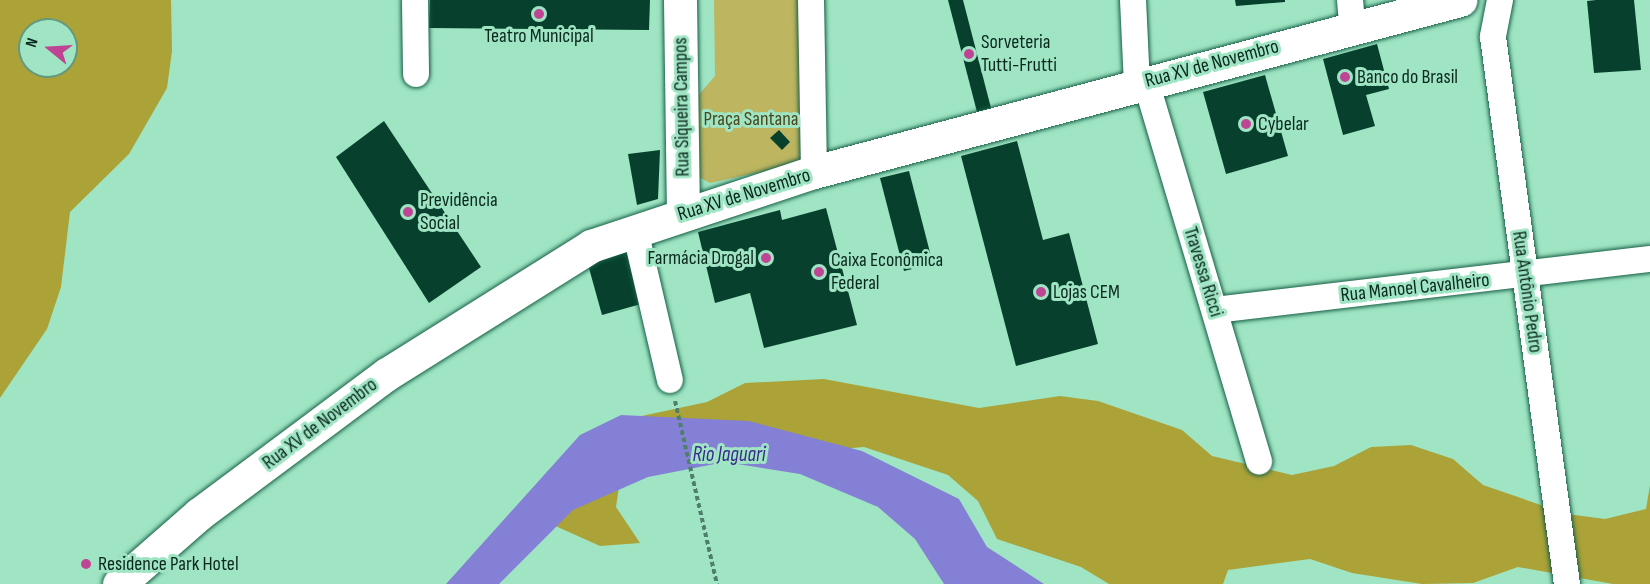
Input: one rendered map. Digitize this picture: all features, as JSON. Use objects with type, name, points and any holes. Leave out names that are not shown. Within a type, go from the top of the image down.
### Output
[{"type":"main road","name":"Rua Siqueira Campos","points":[[680,0],[683,213]]},
{"type":"main road","name":"Rua XV de Novembro","points":[[119,584],[199,514],[387,374],[546,270],[635,230],[814,172],[1142,84],[1351,13],[1460,0]]},
{"type":"street","points":[[415,0],[416,74]]},
{"type":"street","points":[[811,0],[814,172]]},
{"type":"street","name":"Travessa Ricci","points":[[1133,0],[1142,84],[1215,310],[1259,462]]},
{"type":"street","name":"Rua Antônio Pedro","points":[[1500,0],[1493,37],[1567,584]]},
{"type":"street","points":[[635,230],[670,380]]},
{"type":"street","name":"Rua Manoel Cavalheiro","points":[[1215,310],[1525,276],[1650,259]]},
{"type":"path","points":[[670,380],[717,584]]},
{"type":"green space","name":"Praça Santana","points":[[714,0],[801,0],[804,157],[798,164],[710,183],[699,177],[696,98],[715,76]]},
{"type":"shaded area","points":[[0,0],[171,0],[172,51],[167,88],[129,154],[70,212],[61,287],[47,329],[0,398]]},
{"type":"shaded area","points":[[824,379],[979,408],[1060,396],[1098,401],[1182,430],[1212,456],[1292,475],[1334,466],[1371,447],[1411,445],[1453,459],[1483,485],[1567,514],[1605,519],[1646,509],[1650,485],[1650,584],[1613,584],[1518,567],[1473,583],[1422,584],[1352,573],[1310,559],[1228,570],[1223,584],[1109,584],[1081,567],[997,539],[978,501],[948,475],[864,447],[622,467],[616,507],[640,543],[600,546],[522,511],[623,420],[707,402],[745,383]]},
{"type":"water","name":"Rio Jaguari","points":[[621,415],[749,421],[862,451],[959,499],[987,547],[1044,584],[944,584],[915,539],[878,507],[800,474],[725,462],[648,477],[573,510],[499,584],[446,584],[580,435]]},
{"type":"building","name":"Teatro Municipal","points":[[430,0],[650,0],[649,30],[429,28]]},
{"type":"building","name":"Sorveteria Tutti-Frutti","points":[[948,0],[963,0],[991,108],[977,112]]},
{"type":"building","points":[[1235,0],[1285,0],[1285,2],[1236,6]]},
{"type":"building","points":[[1634,0],[1641,70],[1594,73],[1587,1]]},
{"type":"building","name":"Banco do Brasil","points":[[1377,44],[1389,89],[1366,95],[1375,126],[1343,135],[1323,59]]},
{"type":"building","name":"Cybelar","points":[[1265,75],[1288,156],[1226,174],[1203,92]]},
{"type":"building","name":"Previdência Social","points":[[384,121],[481,267],[429,303],[336,157]]},
{"type":"building","points":[[779,130],[790,142],[782,150],[770,138]]},
{"type":"building","name":"Lojas CEM","points":[[1017,141],[1043,240],[1069,233],[1098,344],[1016,366],[961,156]]},
{"type":"building","points":[[660,150],[658,199],[637,205],[628,154]]},
{"type":"building","points":[[909,171],[933,264],[904,271],[880,178]]},
{"type":"building","points":[[826,208],[857,325],[764,348],[750,293],[715,303],[698,232],[780,210],[782,220]]},
{"type":"building","points":[[626,250],[641,304],[602,315],[587,261]]},
{"type":"place","name":"Teatro Municipal","points":[[539,14]]},
{"type":"place","name":"Sorveteria Tutti-Frutti","points":[[969,54]]},
{"type":"place","name":"Banco do Brasil","points":[[1345,77]]},
{"type":"place","name":"Cybelar","points":[[1246,124]]},
{"type":"place","name":"Previdência Social","points":[[408,212]]},
{"type":"place","name":"Farmácia Drogal","points":[[766,258]]},
{"type":"place","name":"Caixa Econômica Federal","points":[[819,272]]},
{"type":"place","name":"Lojas CEM","points":[[1041,292]]},
{"type":"place","name":"Residence Park Hotel","points":[[86,564]]}]
